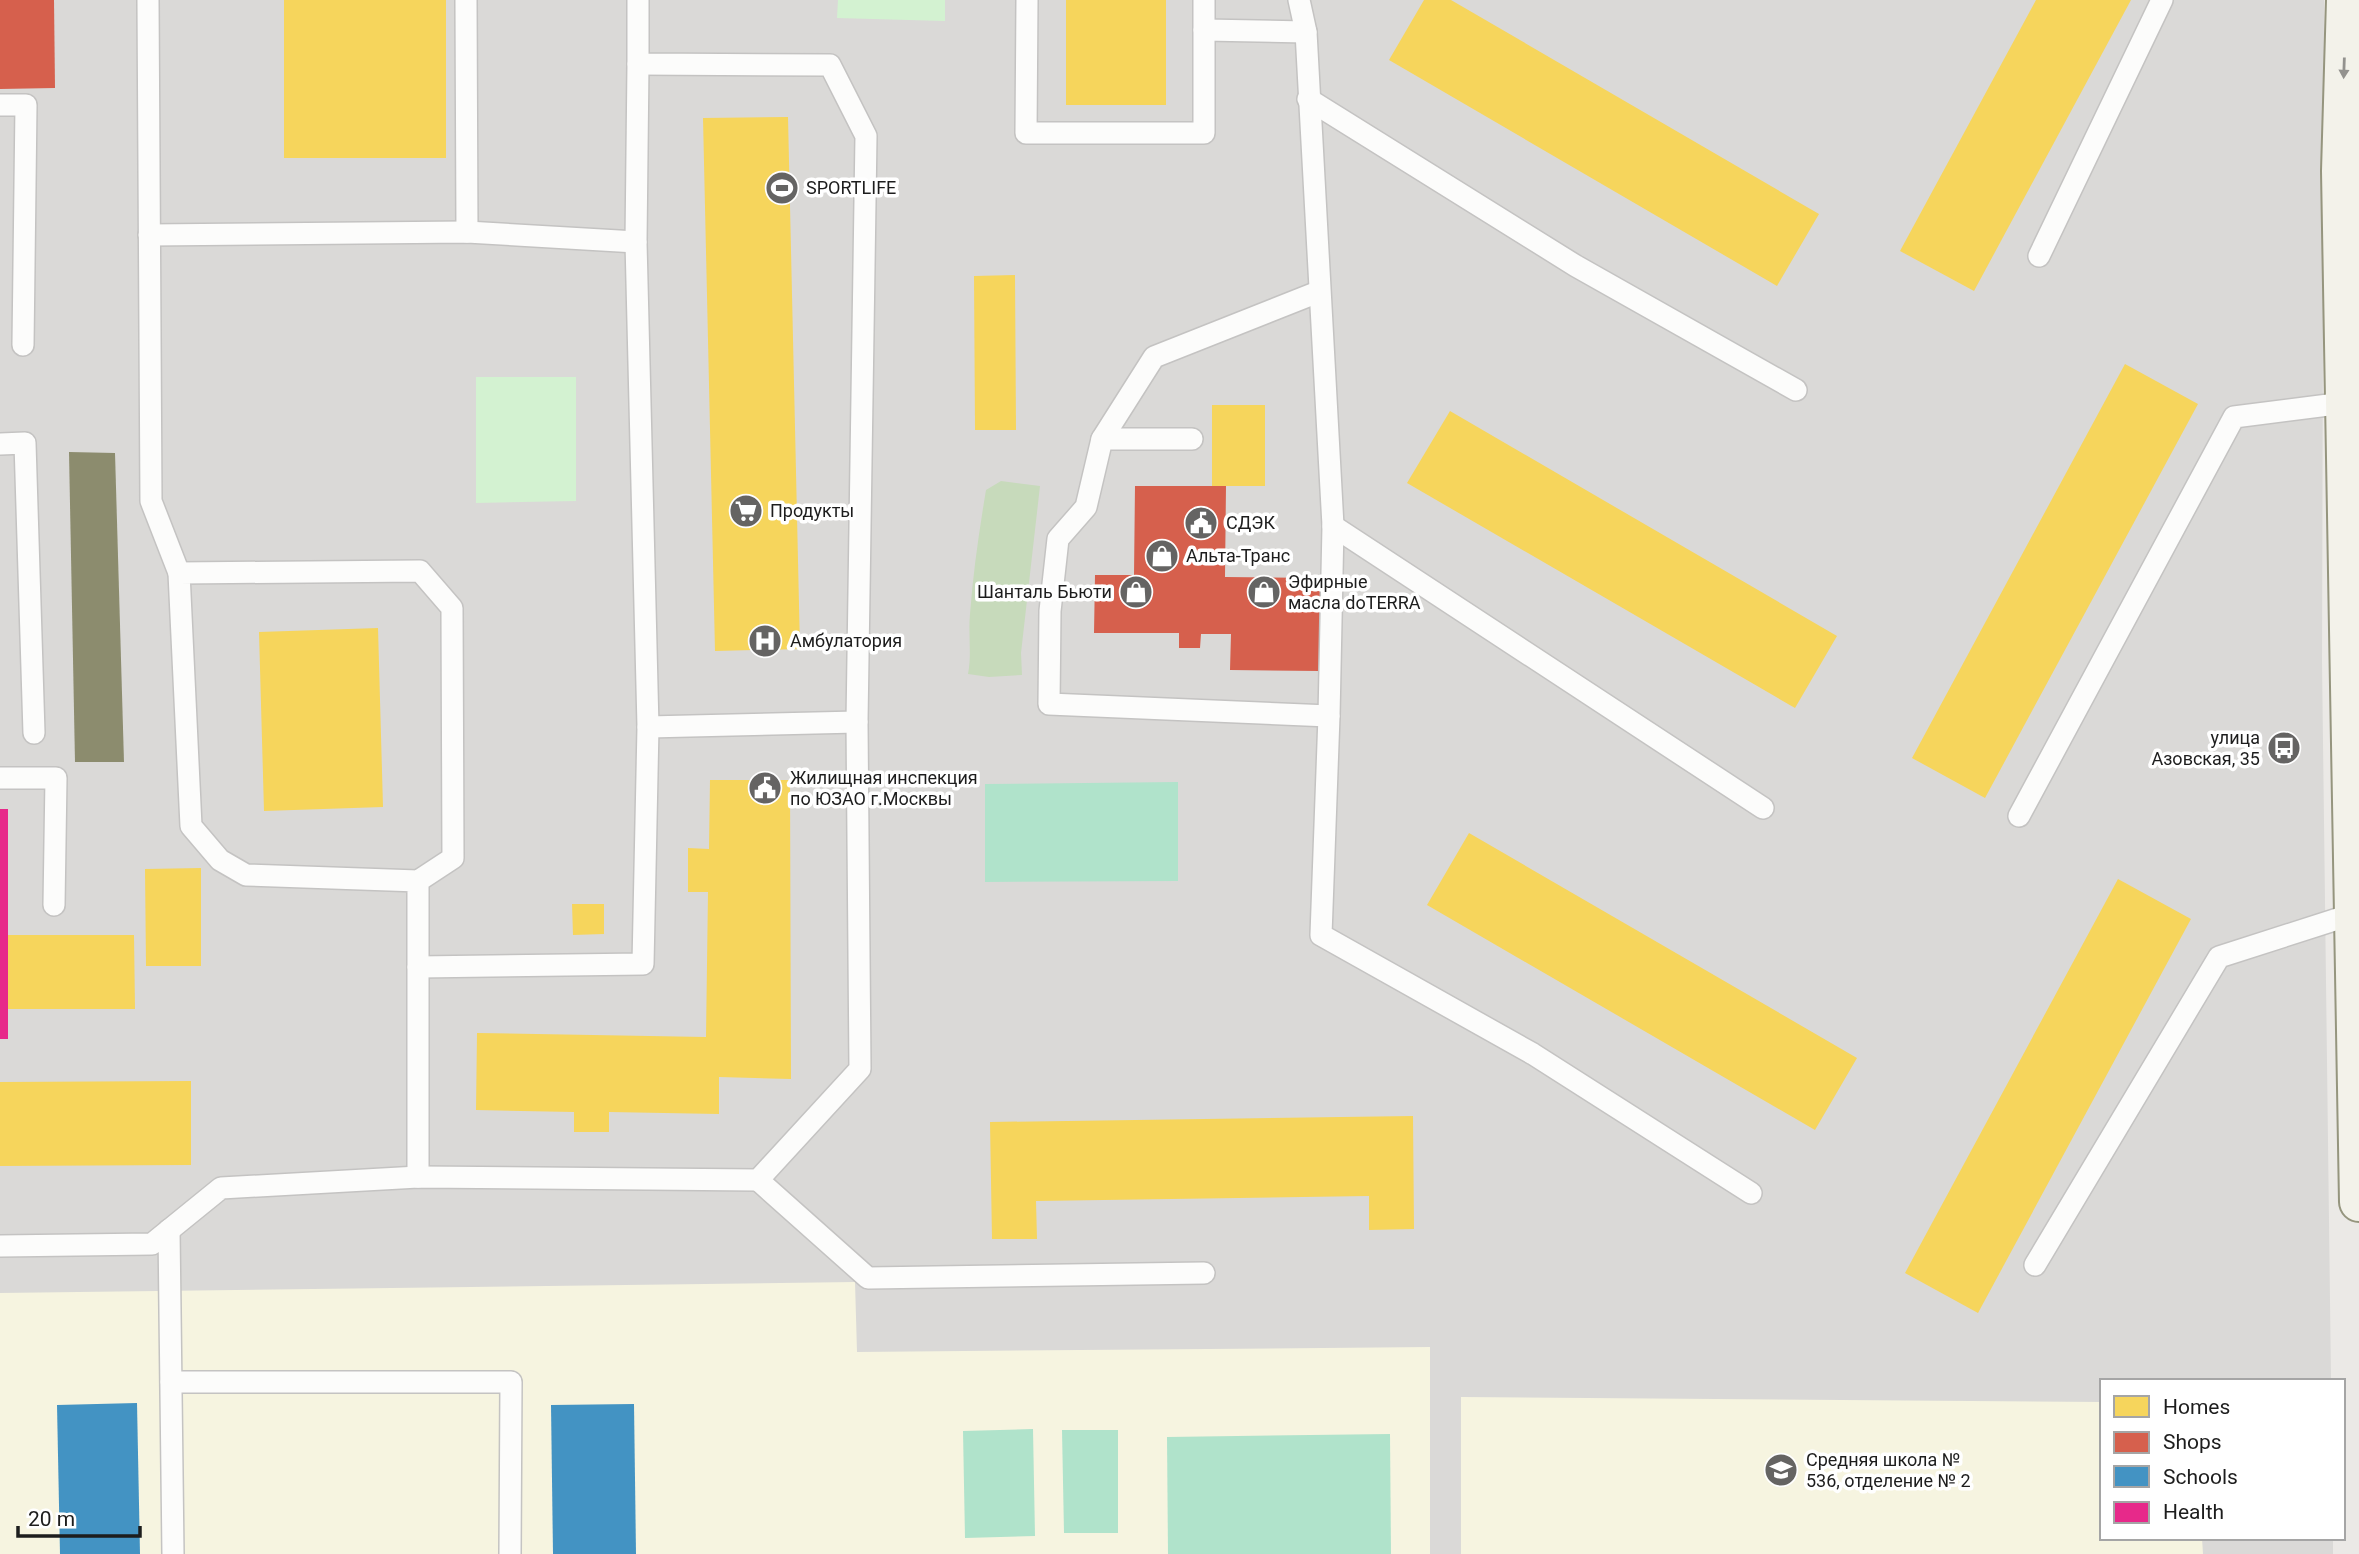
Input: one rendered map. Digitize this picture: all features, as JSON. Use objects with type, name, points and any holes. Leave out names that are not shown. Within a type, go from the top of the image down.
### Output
[{"type":"street","points":[[2346,0],[2341,171],[2359,1202]]},
{"type":"street","points":[[2341,171],[2359,134]]},
{"type":"lane","points":[[148,0],[150,500],[179,573],[191,826],[220,860],[246,875],[418,881],[453,858],[452,608],[420,571],[179,573]]},
{"type":"lane","points":[[466,0],[467,232]]},
{"type":"lane","points":[[418,967],[643,964],[648,727],[636,242],[638,0]]},
{"type":"lane","points":[[1027,0],[1026,133],[1204,133],[1204,0]]},
{"type":"lane","points":[[1299,0],[1306,32],[1318,292],[1333,526],[1321,935],[1533,1054],[1751,1193]]},
{"type":"lane","points":[[2039,256],[2162,0]]},
{"type":"lane","points":[[1204,30],[1306,32]]},
{"type":"lane","points":[[638,64],[830,65],[866,136],[857,722],[860,1069],[758,1180]]},
{"type":"lane","points":[[1308,99],[1576,266],[1796,390]]},
{"type":"lane","points":[[0,105],[26,105],[23,345]]},
{"type":"lane","points":[[149,235],[467,232],[636,242]]},
{"type":"lane","points":[[1318,292],[1154,357],[1102,439],[1086,507],[1058,539],[1050,611],[1049,704],[1329,716]]},
{"type":"lane","points":[[2019,816],[2234,417],[2344,403]]},
{"type":"lane","points":[[1102,439],[1192,439]]},
{"type":"lane","points":[[0,443],[25,443],[34,733]]},
{"type":"lane","points":[[1333,526],[1763,808]]},
{"type":"lane","points":[[648,727],[857,722]]},
{"type":"lane","points":[[0,778],[56,778],[54,905]]},
{"type":"lane","points":[[418,881],[418,1177]]},
{"type":"lane","points":[[2035,1265],[2220,957],[2353,914]]},
{"type":"lane","points":[[0,1246],[152,1244],[221,1188],[418,1177],[758,1180],[868,1278],[1204,1273]]},
{"type":"lane","points":[[169,1230],[173,1554]]},
{"type":"lane","points":[[171,1382],[511,1382],[510,1554]]},
{"type":"shaded area","points":[[0,0],[2324,0],[2322,662],[2331,1379],[2100,1379],[2100,1540],[2333,1540],[2333,1554],[0,1554]]},
{"type":"shaded area","points":[[855,1282],[857,1352],[1430,1347],[1430,1554],[0,1554],[0,1293]]},
{"type":"shaded area","name":"Средняя школа № 536, отделение № 2","points":[[1461,1397],[2100,1402],[2100,1540],[2202,1540],[2203,1554],[1461,1554]]},
{"type":"green space","points":[[838,0],[945,0],[945,21],[837,18]]},
{"type":"green space","points":[[476,377],[576,377],[576,501],[476,503]]},
{"type":"green space","points":[[1001,481],[1040,486],[1021,653],[1022,675],[989,677],[968,674],[970,622],[986,490]]},
{"type":"green space","points":[[1178,782],[1178,881],[985,882],[985,784]]},
{"type":"green space","points":[[1033,1429],[1035,1536],[965,1538],[963,1431]]},
{"type":"green space","points":[[1062,1430],[1118,1430],[1118,1533],[1064,1533]]},
{"type":"green space","points":[[1390,1434],[1391,1554],[1168,1554],[1167,1437]]},
{"type":"building: Homes","points":[[284,0],[446,0],[446,158],[284,158]]},
{"type":"building: Homes","points":[[1066,0],[1166,0],[1166,105],[1066,105]]},
{"type":"building: Homes","points":[[1424,0],[1451,0],[1819,214],[1777,286],[1389,60]]},
{"type":"building: Homes","points":[[2036,0],[2131,0],[1974,291],[1900,251]]},
{"type":"building: Homes","points":[[788,117],[800,649],[715,651],[703,118]]},
{"type":"building: Homes","points":[[1015,275],[1016,430],[975,430],[974,276]]},
{"type":"building: Homes","points":[[2125,364],[2198,404],[1985,798],[1912,758]]},
{"type":"building: Homes","points":[[1212,405],[1265,405],[1265,486],[1212,486]]},
{"type":"building: Homes","points":[[1450,411],[1837,636],[1795,708],[1407,483]]},
{"type":"building: Homes","points":[[378,628],[383,807],[264,811],[259,632]]},
{"type":"building: Homes","points":[[710,780],[790,780],[791,1079],[719,1077],[719,1114],[609,1112],[609,1132],[574,1132],[574,1112],[476,1110],[477,1033],[706,1037],[708,892],[688,892],[688,848],[709,849]]},
{"type":"building: Homes","points":[[1469,833],[1857,1058],[1815,1130],[1427,905]]},
{"type":"building: Homes","points":[[201,868],[201,966],[146,966],[145,869]]},
{"type":"building: Homes","points":[[2118,879],[2191,919],[1978,1313],[1905,1273]]},
{"type":"building: Homes","points":[[572,904],[604,904],[604,934],[573,935]]},
{"type":"building: Homes","points":[[8,935],[134,935],[135,1009],[8,1009]]},
{"type":"building: Homes","points":[[191,1081],[191,1165],[0,1166],[0,1082]]},
{"type":"building: Homes","points":[[1413,1116],[1414,1229],[1369,1230],[1369,1196],[1036,1201],[1037,1239],[992,1239],[990,1122]]},
{"type":"building: Shops","points":[[0,0],[54,0],[55,88],[0,89]]},
{"type":"building: Shops","points":[[1135,486],[1226,486],[1225,577],[1321,578],[1320,671],[1230,670],[1231,634],[1201,634],[1200,648],[1179,648],[1179,633],[1094,633],[1095,575],[1134,575]]},
{"type":"building: Schools","points":[[137,1403],[140,1554],[60,1554],[57,1405]]},
{"type":"building: Schools","points":[[634,1404],[636,1554],[553,1554],[551,1405]]},
{"type":"building: Health","points":[[0,809],[8,809],[8,1039],[0,1039]]},
{"type":"building: Industry","points":[[69,452],[115,453],[124,762],[75,762]]},
{"type":"place","name":"SPORTLIFE","points":[[782,188]]},
{"type":"place","name":"Продукты","points":[[746,511]]},
{"type":"place","name":"СДЭК","points":[[1201,523]]},
{"type":"place","name":"Альта-Транс","points":[[1162,556]]},
{"type":"place","name":"Шанталь Бьюти","points":[[1136,592]]},
{"type":"place","name":"Эфирные масла doTERRA","points":[[1264,592]]},
{"type":"place","name":"Амбулатория","points":[[765,641]]},
{"type":"place","name":"улица Азовская, 35","points":[[2284,748]]},
{"type":"place","name":"Жилищная инспекция по ЮЗАО г.Москвы","points":[[765,788]]},
{"type":"place","name":"Средняя школа № 536, отделение № 2","points":[[1781,1470]]}]
